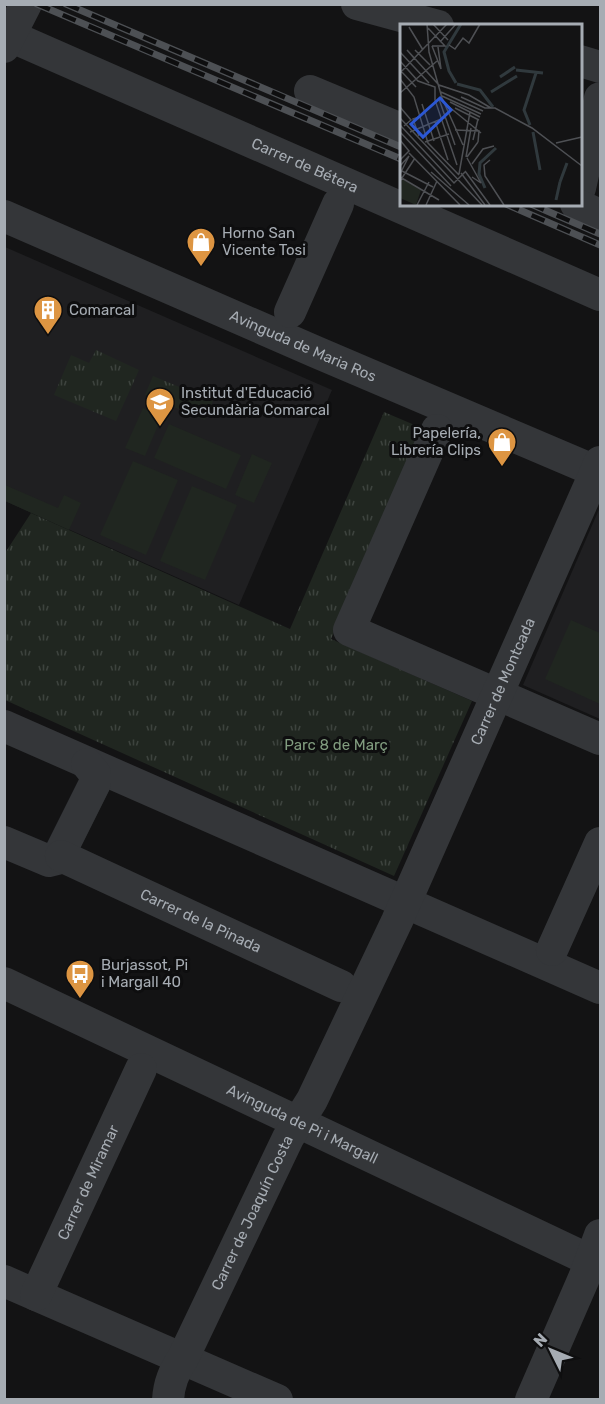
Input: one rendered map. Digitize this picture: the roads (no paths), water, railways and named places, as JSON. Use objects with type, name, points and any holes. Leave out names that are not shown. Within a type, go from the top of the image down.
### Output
[{"type":"street","points":[[7,42],[26,4]]},
{"type":"street","points":[[363,5],[431,24]]},
{"type":"street","name":"Carrer de Bétera","points":[[7,42],[600,295]]},
{"type":"street","points":[[581,62],[600,66]]},
{"type":"street","points":[[310,92],[400,129]]},
{"type":"street","points":[[581,179],[600,98]]},
{"type":"street","points":[[290,312],[338,204]]},
{"type":"street","points":[[580,206],[600,215]]},
{"type":"street","name":"Avinguda de Maria Ros","points":[[4,216],[316,352],[599,468]]},
{"type":"street","points":[[437,430],[350,630],[600,739]]},
{"type":"street","name":"Carrer de Montcada","points":[[406,901],[496,694],[599,468]]},
{"type":"street","points":[[4,726],[600,988]]},
{"type":"street","points":[[61,856],[95,783],[95,774],[87,764]]},
{"type":"street","name":"Carrer de la Pinada","points":[[4,842],[49,861],[57,860],[61,856],[341,986]]},
{"type":"street","points":[[552,950],[600,843]]},
{"type":"street","name":"Carrer de Joaquín Costa","points":[[168,1400],[174,1372],[183,1358],[293,1130],[312,1100],[406,901]]},
{"type":"street","name":"Avinguda de Pi i Margall","points":[[4,982],[293,1130]]},
{"type":"street","name":"Avinguda de Pi i Margall","points":[[4,1004],[141,1069],[293,1130],[595,1265]]},
{"type":"street","name":"Carrer de Miramar","points":[[36,1295],[141,1069]]},
{"type":"street","points":[[531,1400],[595,1265]]},
{"type":"street","points":[[4,1281],[277,1400]]},
{"type":"railway","points":[[37,4],[400,159]]},
{"type":"railway","points":[[66,4],[400,147]]},
{"type":"railway","points":[[511,206],[600,245]]},
{"type":"railway","points":[[536,206],[600,234]]},
{"type":"place","name":"Horno San Vicente Tosi","points":[[201,268]]},
{"type":"place","name":"Comarcal","points":[[48,336]]},
{"type":"place","name":"Institut d'Educació Secundària Comarcal","points":[[160,428]]},
{"type":"place","name":"Papelería, Librería Clips","points":[[502,468]]},
{"type":"place","name":"Burjassot, Pi i Margall 40","points":[[80,1000]]},
{"type":"park label","name":"Parc 8 de Març","points":[[336,745]]}]
